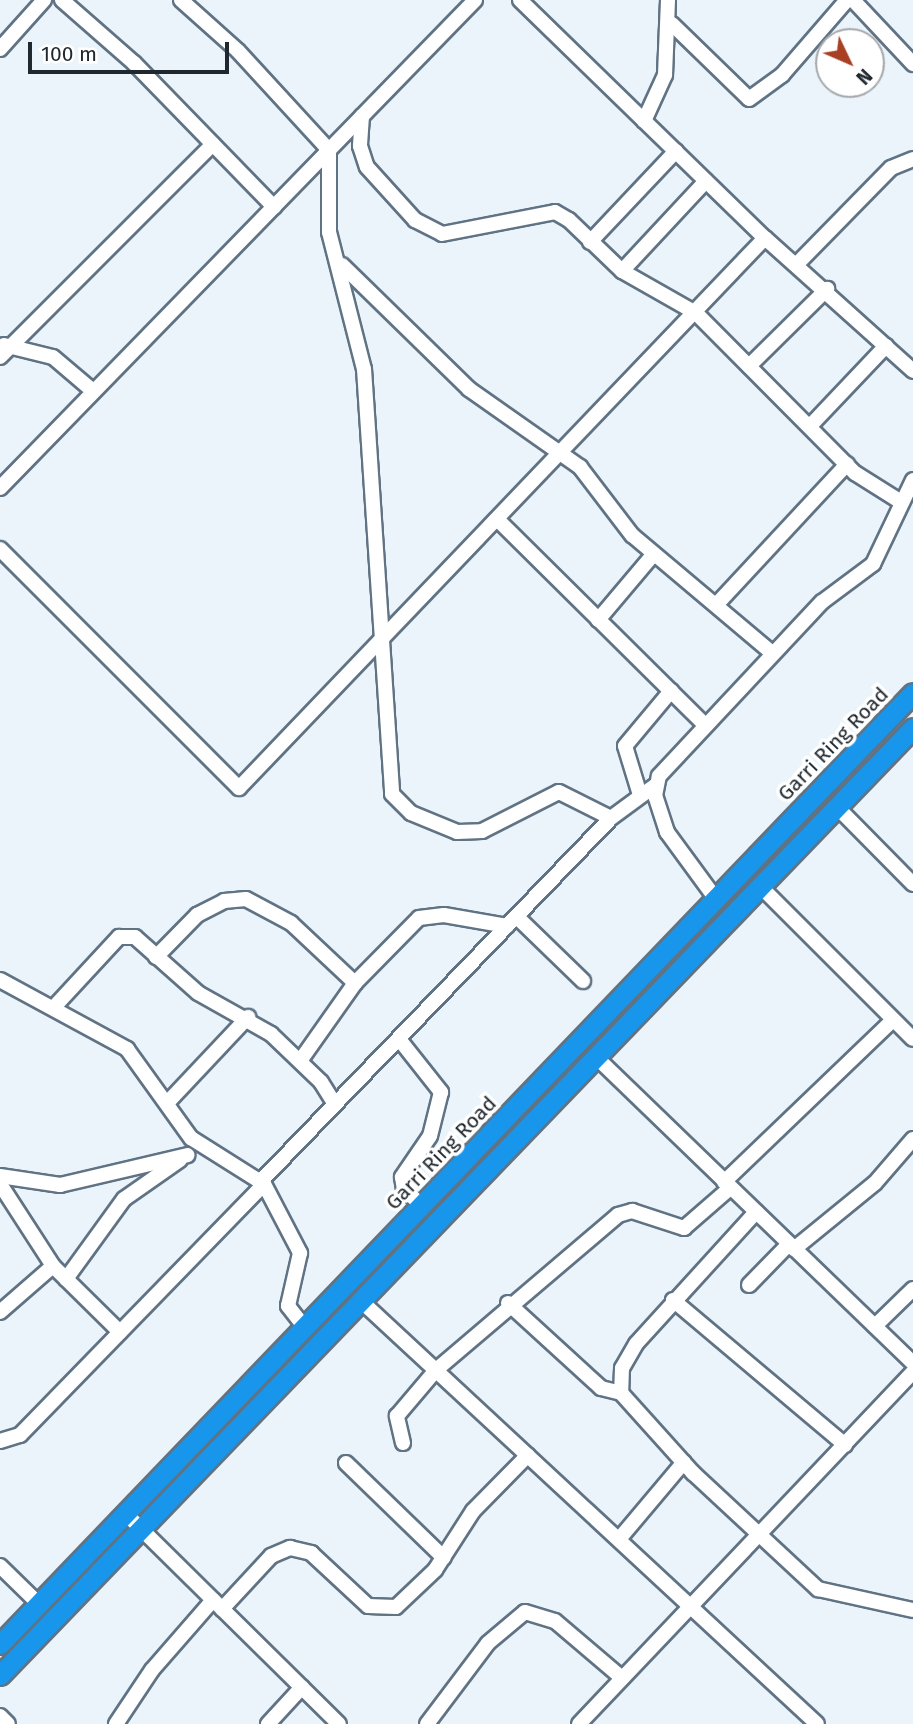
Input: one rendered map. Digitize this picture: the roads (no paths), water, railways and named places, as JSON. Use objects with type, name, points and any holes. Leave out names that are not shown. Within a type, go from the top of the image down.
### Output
[{"type":"highway","name":"Garri Ring Road","points":[[0,1644],[913,693]]},
{"type":"highway","name":"Garri Ring Road","points":[[0,1675],[913,728]]},
{"type":"street","points":[[0,49],[44,0]]},
{"type":"street","points":[[62,0],[274,206]]},
{"type":"street","points":[[181,0],[329,150],[325,197],[364,369],[385,635],[387,775],[392,794],[411,813],[457,832],[482,831],[559,792],[611,818]]},
{"type":"street","points":[[0,488],[475,0]]},
{"type":"street","points":[[520,0],[765,238],[827,289],[913,371]]},
{"type":"street","points":[[645,121],[665,75],[672,24],[668,0]]},
{"type":"street","points":[[672,24],[749,99],[782,75],[847,0]]},
{"type":"street","points":[[853,0],[913,64]]},
{"type":"street","points":[[362,116],[360,146],[367,167],[415,220],[442,234],[555,212],[622,271],[696,313],[811,425],[847,464],[901,502]]},
{"type":"street","points":[[3,349],[213,144]]},
{"type":"street","points":[[590,242],[676,151]]},
{"type":"street","points":[[797,264],[891,168],[913,159]]},
{"type":"street","points":[[622,271],[706,181]]},
{"type":"street","points":[[0,549],[239,788],[385,635],[500,522],[765,238]]},
{"type":"street","points":[[341,264],[469,389],[564,454],[653,555],[717,604],[772,653]]},
{"type":"street","points":[[749,366],[827,289]]},
{"type":"street","points":[[811,425],[887,346]]},
{"type":"street","points":[[3,349],[53,357],[93,391]]},
{"type":"street","points":[[717,604],[847,464]]},
{"type":"street","points":[[0,1441],[20,1435],[611,818],[656,785],[704,723],[772,653],[822,602],[873,564],[913,480]]},
{"type":"street","points":[[500,522],[704,723]]},
{"type":"street","points":[[598,620],[653,555]]},
{"type":"street","points":[[640,795],[625,746],[671,691]]},
{"type":"street","points":[[656,785],[667,832],[716,899]]},
{"type":"street","points":[[837,807],[913,883]]},
{"type":"street","points":[[760,886],[913,1039]]},
{"type":"street","points":[[156,957],[197,915],[224,901],[246,899],[291,923],[355,983]]},
{"type":"street","points":[[300,1061],[355,983],[419,918],[444,915],[512,922],[583,981]]},
{"type":"street","points":[[56,1005],[120,937],[135,937],[198,993],[248,1017],[300,1061],[335,1104]]},
{"type":"street","points":[[0,980],[56,1005],[127,1049],[203,1148],[263,1183],[300,1253],[288,1306],[305,1328]]},
{"type":"street","points":[[168,1102],[248,1017]]},
{"type":"street","points":[[403,1443],[397,1416],[436,1370],[508,1303],[582,1252],[618,1215],[632,1211],[684,1228],[893,1020]]},
{"type":"street","points":[[399,1039],[441,1092],[429,1136],[402,1177],[404,1189],[422,1206]]},
{"type":"street","points":[[595,1056],[913,1363]]},
{"type":"street","points":[[749,1285],[791,1246],[875,1183],[913,1139]]},
{"type":"street","points":[[66,1279],[124,1199],[188,1155],[203,1148]]},
{"type":"street","points":[[0,1176],[60,1185],[188,1155]]},
{"type":"street","points":[[0,1184],[53,1266],[120,1332]]},
{"type":"street","points":[[621,1394],[622,1368],[673,1300],[756,1212]]},
{"type":"street","points":[[0,1312],[53,1266]]},
{"type":"street","points":[[875,1326],[913,1289]]},
{"type":"street","points":[[360,1300],[620,1538],[817,1724]]},
{"type":"street","points":[[673,1300],[845,1446]]},
{"type":"street","points":[[508,1303],[601,1388],[621,1394],[684,1462],[818,1590],[913,1610]]},
{"type":"street","points":[[586,1721],[622,1678],[763,1535],[913,1372]]},
{"type":"street","points":[[116,1724],[218,1604],[271,1556],[290,1548],[311,1553],[368,1606],[382,1610],[402,1602],[444,1558],[472,1510],[528,1455]]},
{"type":"street","points":[[620,1538],[684,1462]]},
{"type":"street","points":[[346,1463],[444,1558]]},
{"type":"street","points":[[126,1514],[339,1724]]},
{"type":"street","points":[[0,1566],[40,1604]]},
{"type":"street","points":[[427,1724],[488,1643],[525,1612],[555,1621],[622,1678]]},
{"type":"street","points":[[268,1724],[302,1687]]},
{"type":"street","points":[[0,1716],[8,1724]]}]
